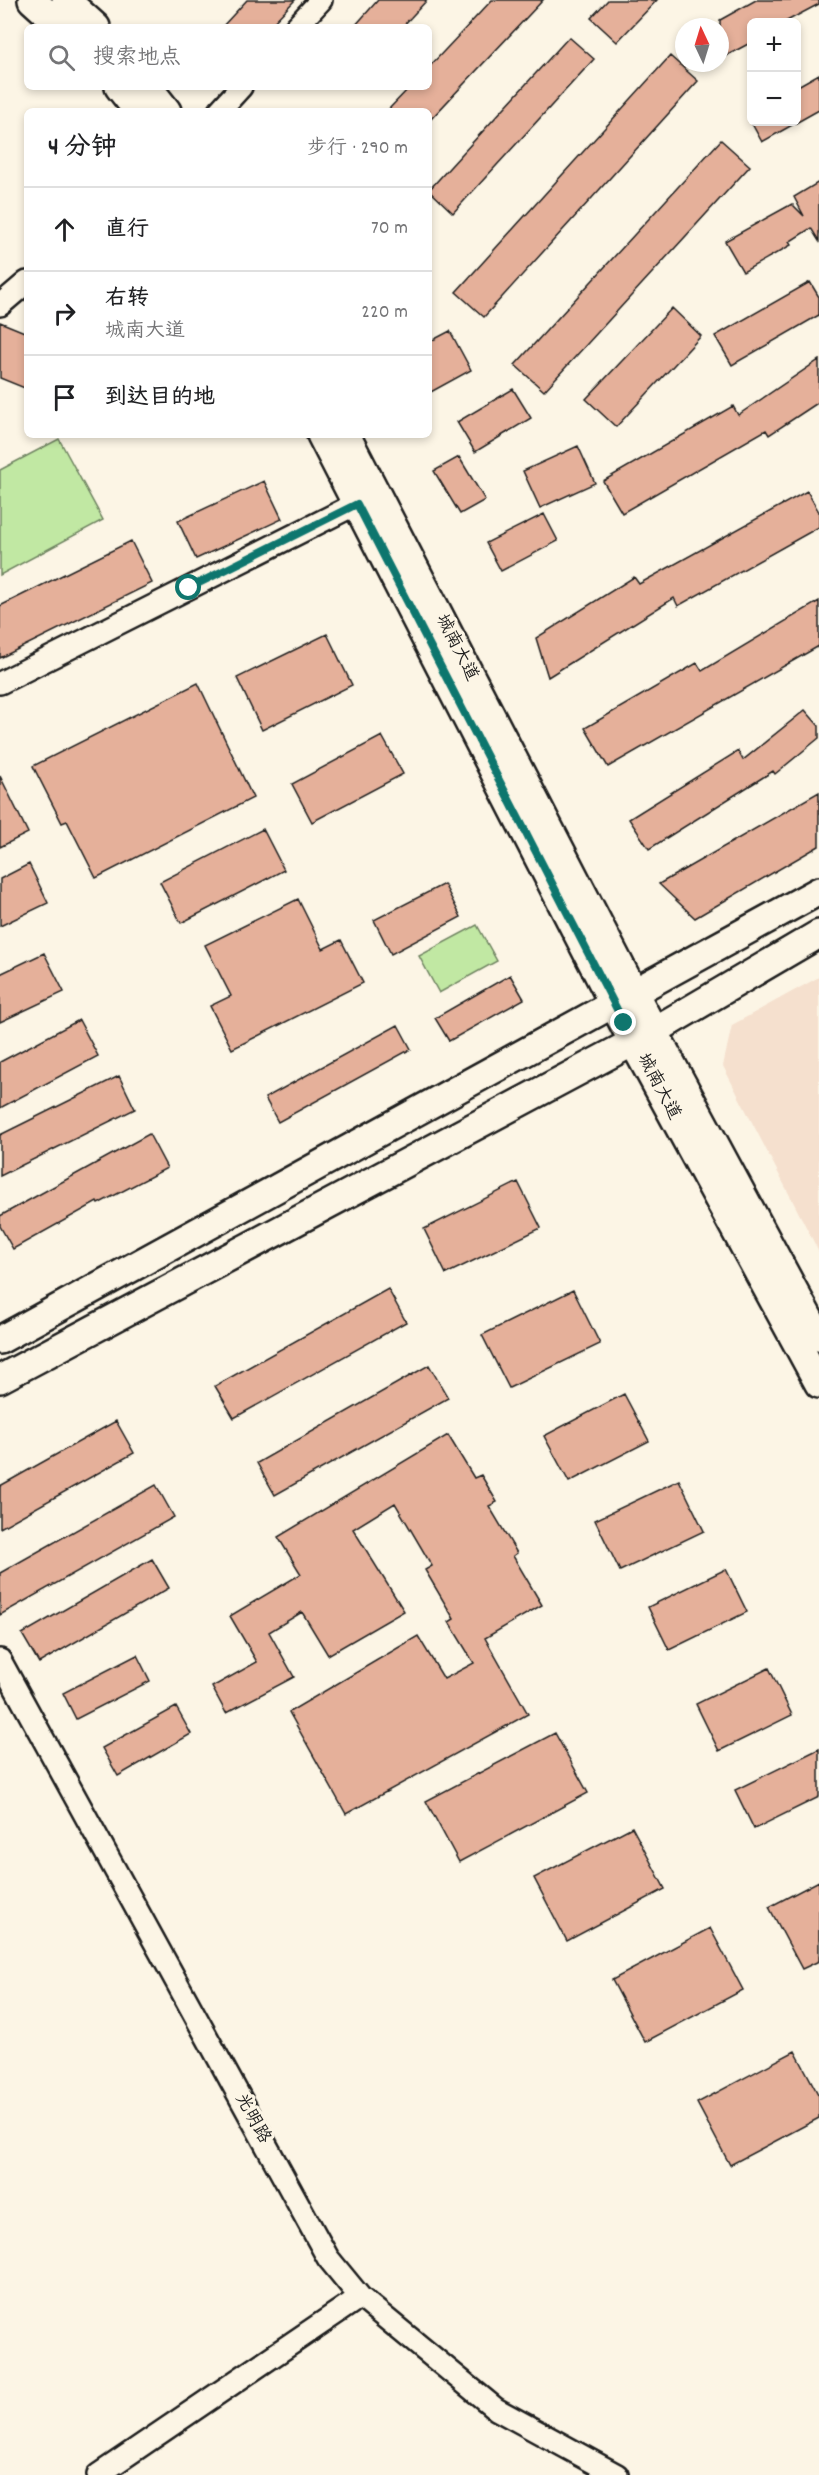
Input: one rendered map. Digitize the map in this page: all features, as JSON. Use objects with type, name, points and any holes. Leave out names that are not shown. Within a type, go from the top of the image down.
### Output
[{"type":"main road","points":[[32,0],[59,24]]},
{"type":"main road","points":[[66,0],[93,24]]},
{"type":"main road","points":[[121,90],[136,108]]},
{"type":"main road","points":[[150,90],[165,108]]},
{"type":"main road","name":"城南大道","points":[[323,438],[367,499],[644,1036],[819,1384]]},
{"type":"main road","name":"城南大道","points":[[347,438],[367,499]]},
{"type":"main road","points":[[0,1340],[819,891]]},
{"type":"main road","points":[[0,1379],[644,1036],[819,934]]},
{"type":"main road","name":"城南大道","points":[[644,1036],[819,1337]]},
{"type":"street","points":[[299,24],[321,0]]},
{"type":"street","points":[[222,108],[238,90]]},
{"type":"street","points":[[0,305],[24,285]]},
{"type":"street","points":[[0,682],[367,499]]},
{"type":"street","name":"光明路","points":[[0,1660],[328,2258],[360,2297],[496,2409],[617,2475]]},
{"type":"street","points":[[98,2475],[360,2297]]},
{"type":"shaded area","points":[[819,977],[819,1252],[723,1066],[732,1025]]},
{"type":"green space","points":[[59,439],[103,520],[0,575],[0,470]]},
{"type":"green space","points":[[477,925],[497,961],[439,993],[419,956]]},
{"type":"building","points":[[247,0],[295,0],[272,24],[225,24]]},
{"type":"building","points":[[378,0],[427,0],[405,24],[357,24]]},
{"type":"building","points":[[492,0],[543,0],[432,118],[432,108],[390,108],[407,90],[432,90],[432,64]]},
{"type":"building","points":[[608,0],[657,0],[617,42],[591,18]]},
{"type":"building","points":[[756,0],[819,0],[819,4],[793,18],[747,18],[747,45],[729,54],[729,18],[724,18]]},
{"type":"building","points":[[569,37],[594,59],[453,213],[432,193],[432,187]]},
{"type":"building","points":[[670,56],[675,60],[675,72],[688,72],[698,81],[484,317],[456,292]]},
{"type":"building","points":[[819,74],[819,110],[801,120],[801,84]]},
{"type":"building","points":[[753,126],[790,126],[762,142]]},
{"type":"building","points":[[721,140],[750,166],[544,391],[515,365]]},
{"type":"building","points":[[819,182],[819,241],[811,228],[789,242],[791,245],[743,272],[725,241],[792,204],[804,216],[794,197]]},
{"type":"building","points":[[810,282],[819,297],[819,315],[732,365],[715,336]]},
{"type":"building","points":[[672,308],[701,336],[616,427],[586,399]]},
{"type":"building","points":[[0,322],[24,332],[24,388],[0,378]]},
{"type":"building","points":[[450,331],[471,370],[432,391],[432,340]]},
{"type":"building","points":[[819,360],[819,402],[769,435],[766,430],[622,513],[603,481],[733,406],[738,415]]},
{"type":"building","points":[[513,389],[531,418],[475,452],[457,422]]},
{"type":"building","points":[[578,446],[595,483],[540,508],[523,471]]},
{"type":"building","points":[[459,457],[485,500],[460,514],[434,471]]},
{"type":"building","points":[[264,481],[282,519],[196,559],[178,521]]},
{"type":"building","points":[[807,491],[819,512],[819,527],[678,606],[674,598],[548,677],[536,638],[634,577],[639,584]]},
{"type":"building","points":[[544,514],[558,541],[501,571],[486,543]]},
{"type":"building","points":[[131,541],[152,583],[0,658],[0,606]]},
{"type":"building","points":[[819,601],[819,646],[608,767],[585,728],[697,663],[702,671]]},
{"type":"building","points":[[327,634],[352,685],[262,730],[237,678]]},
{"type":"building","points":[[198,683],[253,798],[96,878],[67,821],[62,823],[33,766]]},
{"type":"building","points":[[805,710],[819,726],[819,738],[775,774],[773,771],[649,849],[629,819],[738,751],[743,760]]},
{"type":"building","points":[[382,736],[403,774],[312,822],[292,784]]},
{"type":"building","points":[[0,776],[28,833],[0,847]]},
{"type":"building","points":[[819,792],[819,846],[695,918],[659,884]]},
{"type":"building","points":[[263,829],[284,870],[181,923],[160,882]]},
{"type":"building","points":[[29,864],[48,903],[0,926],[0,879]]},
{"type":"building","points":[[444,884],[461,917],[391,954],[374,920]]},
{"type":"building","points":[[298,899],[323,949],[341,940],[363,983],[232,1049],[210,1006],[231,996],[205,945]]},
{"type":"building","points":[[44,953],[64,992],[0,1022],[0,974]]},
{"type":"building","points":[[510,975],[524,999],[449,1041],[435,1018]]},
{"type":"building","points":[[79,1020],[98,1056],[0,1108],[0,1062]]},
{"type":"building","points":[[398,1025],[411,1049],[278,1122],[265,1098]]},
{"type":"building","points":[[119,1076],[135,1109],[0,1176],[0,1135]]},
{"type":"building","points":[[149,1134],[167,1168],[98,1204],[97,1202],[13,1249],[0,1226],[0,1216]]},
{"type":"building","points":[[518,1182],[541,1228],[446,1274],[424,1229]]},
{"type":"building","points":[[388,1289],[406,1322],[234,1418],[215,1386]]},
{"type":"building","points":[[573,1290],[600,1344],[509,1388],[482,1335]]},
{"type":"building","points":[[429,1365],[448,1398],[275,1495],[257,1463]]},
{"type":"building","points":[[624,1394],[649,1441],[569,1482],[544,1436]]},
{"type":"building","points":[[116,1421],[134,1453],[0,1528],[0,1486]]},
{"type":"building","points":[[448,1435],[474,1478],[481,1475],[497,1502],[489,1506],[517,1553],[513,1556],[542,1605],[485,1638],[528,1714],[346,1814],[289,1712],[418,1636],[444,1679],[474,1663],[449,1622],[454,1619],[425,1570],[432,1566],[395,1503],[353,1529],[404,1611],[328,1655],[302,1612],[269,1632],[294,1677],[226,1713],[212,1687],[257,1662],[230,1616],[301,1574],[278,1537]]},
{"type":"building","points":[[679,1480],[704,1531],[620,1571],[595,1520]]},
{"type":"building","points":[[156,1485],[174,1517],[0,1615],[0,1573]]},
{"type":"building","points":[[152,1559],[169,1588],[39,1663],[22,1634]]},
{"type":"building","points":[[726,1569],[747,1612],[669,1650],[648,1607]]},
{"type":"building","points":[[137,1655],[150,1681],[76,1719],[63,1693]]},
{"type":"building","points":[[769,1668],[792,1715],[719,1751],[696,1704]]},
{"type":"building","points":[[176,1707],[191,1734],[118,1776],[102,1748]]},
{"type":"building","points":[[555,1733],[588,1793],[459,1862],[426,1801]]},
{"type":"building","points":[[819,1749],[819,1797],[754,1829],[735,1790]]},
{"type":"building","points":[[632,1827],[665,1889],[567,1941],[534,1878]]},
{"type":"building","points":[[819,1881],[819,1961],[802,1969],[769,1907]]},
{"type":"building","points":[[710,1928],[743,1990],[645,2042],[612,1980]]},
{"type":"building","points":[[795,2051],[819,2096],[819,2118],[730,2165],[697,2103]]},
{"type":"route","points":[[189,588],[357,504],[624,1023]]}]
